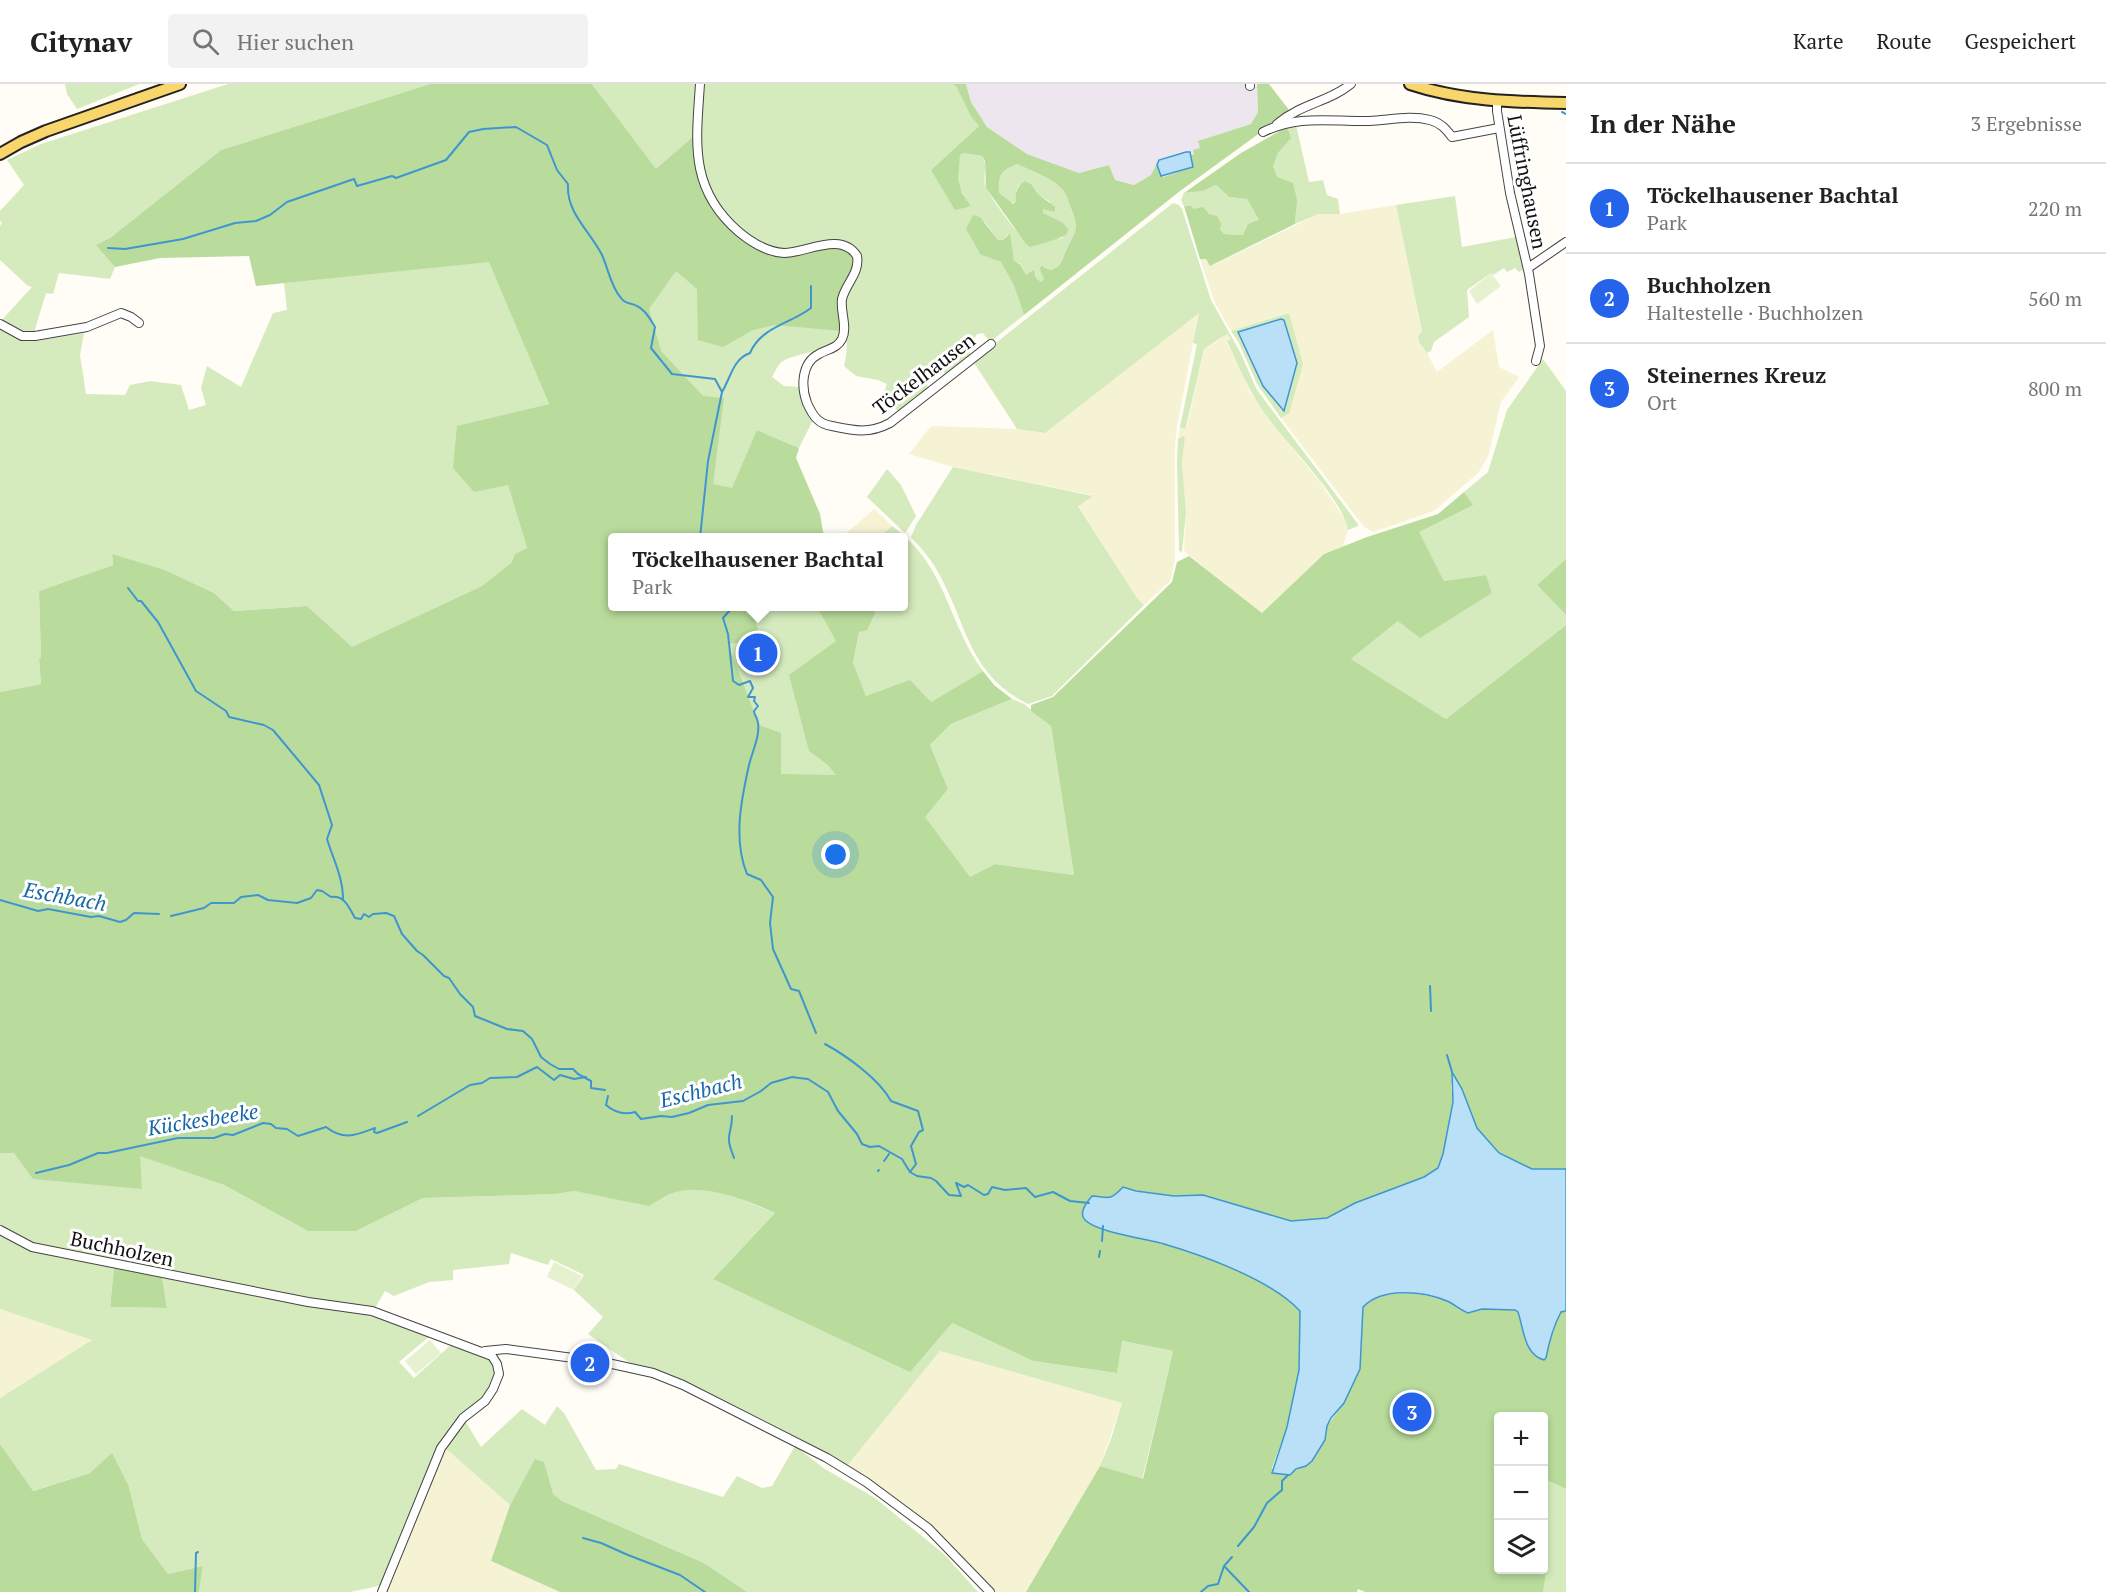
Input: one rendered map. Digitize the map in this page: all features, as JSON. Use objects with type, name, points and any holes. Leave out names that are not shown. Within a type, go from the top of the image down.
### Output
[{"type":"main road","points":[[0,154],[39,134],[180,84]]},
{"type":"main road","points":[[1410,84],[1448,94],[1497,101],[1566,103]]},
{"type":"street","name":"Töckelhausen","points":[[700,84],[698,135],[700,174],[706,191],[722,214],[746,237],[767,249],[786,253],[838,244],[849,248],[857,256],[856,270],[843,297],[842,339],[835,347],[816,355],[804,376],[804,393],[818,422],[864,431],[878,429],[896,419],[992,344]]},
{"type":"street","points":[[1274,127],[1290,113],[1343,91],[1351,84]]},
{"type":"street","name":"Lüffringhausen","points":[[1497,101],[1510,193],[1527,268],[1540,345],[1536,361]]},
{"type":"street","points":[[1313,102],[1314,119]]},
{"type":"street","points":[[1263,132],[1274,127],[1314,119],[1341,122],[1404,117],[1430,120],[1443,126],[1452,137],[1499,128]]},
{"type":"street","name":"Lüffringhausen","points":[[1527,268],[1566,242]]},
{"type":"street","points":[[0,324],[10,331],[26,336],[87,327],[121,314],[139,323]]},
{"type":"street","name":"Buchholzen","points":[[0,1230],[32,1247],[308,1302],[372,1311],[483,1351],[506,1349],[603,1362],[642,1370],[683,1385],[827,1458],[866,1482],[927,1527],[990,1592]]},
{"type":"street","points":[[382,1592],[441,1448],[463,1418],[485,1401],[496,1383],[499,1374],[497,1364],[492,1356],[483,1351]]},
{"type":"shaded area","points":[[966,84],[1246,84],[1247,87],[1257,86],[1258,112],[1251,124],[1199,141],[1200,148],[1194,154],[1191,155],[1190,152],[1134,185],[1115,180],[1109,165],[1079,173],[1027,154],[987,127],[971,102]]},
{"type":"shaded area","points":[[1396,205],[1422,331],[1418,336],[1437,372],[1493,330],[1499,367],[1519,377],[1501,402],[1488,457],[1478,473],[1434,511],[1373,532],[1364,527],[1281,418],[1289,414],[1289,313],[1231,331],[1215,303],[1200,259],[1206,259],[1211,266],[1319,214],[1340,214]]},
{"type":"shaded area","points":[[1199,312],[1175,445],[1175,560],[1170,581],[1144,605],[1137,598],[1078,505],[1092,495],[953,467],[909,454],[931,426],[1017,429],[1045,433]]},
{"type":"shaded area","points":[[1226,333],[1231,339],[1227,342],[1250,392],[1269,420],[1320,482],[1346,521],[1348,530],[1343,547],[1324,554],[1262,614],[1184,551],[1186,513],[1182,462],[1185,438],[1178,439],[1180,426],[1187,427],[1204,349]]},
{"type":"shaded area","points":[[874,509],[892,526],[884,533],[847,533]]},
{"type":"shaded area","points":[[0,1309],[93,1340],[0,1398]]},
{"type":"shaded area","points":[[940,1351],[1122,1403],[1100,1466],[1026,1592],[993,1592],[959,1555],[847,1466]]},
{"type":"shaded area","points":[[444,1447],[510,1505],[491,1561],[560,1592],[384,1592]]},
{"type":"green space","points":[[65,84],[139,84],[77,109],[67,94]]},
{"type":"green space","points":[[228,84],[430,84],[221,150],[110,238],[97,245],[115,267],[110,279],[59,273],[53,294],[46,293],[35,329],[35,341],[84,333],[80,355],[86,394],[125,395],[130,385],[150,381],[181,385],[189,410],[206,405],[201,388],[207,366],[241,387],[273,313],[287,310],[284,283],[489,261],[549,404],[458,426],[508,485],[527,548],[515,554],[511,563],[482,586],[352,648],[307,606],[234,611],[214,593],[165,570],[112,555],[113,565],[39,591],[41,684],[0,692],[0,322],[32,287],[28,286],[0,260],[0,226],[2,223],[0,211],[24,185],[7,160],[41,144]]},
{"type":"green space","points":[[430,84],[592,84],[656,169],[695,135],[700,179],[710,203],[765,251],[828,247],[847,249],[859,262],[842,295],[842,331],[775,325],[753,330],[723,347],[698,340],[697,289],[676,271],[649,309],[661,351],[703,396],[724,398],[713,484],[732,488],[757,430],[799,448],[796,458],[820,514],[823,533],[608,533],[608,611],[751,611],[762,640],[728,644],[759,725],[781,733],[781,774],[836,775],[828,765],[809,751],[789,675],[836,641],[819,611],[875,611],[867,630],[859,632],[853,663],[866,696],[910,680],[931,702],[983,671],[994,685],[1012,699],[951,724],[930,745],[948,789],[925,817],[970,877],[995,864],[1074,875],[1051,726],[1031,711],[1031,705],[1053,697],[1172,582],[1177,562],[1189,556],[1262,613],[1324,554],[1367,537],[1438,514],[1464,492],[1473,505],[1419,532],[1444,581],[1486,575],[1492,593],[1420,638],[1398,621],[1351,659],[1446,719],[1566,625],[1566,1169],[1532,1169],[1499,1153],[1477,1128],[1462,1089],[1451,1084],[1453,1102],[1438,1168],[1424,1177],[1355,1203],[1327,1218],[1291,1221],[1203,1195],[1174,1196],[1123,1187],[1112,1197],[1092,1196],[1083,1211],[1086,1222],[1096,1226],[1166,1244],[1237,1270],[1288,1299],[1300,1311],[1299,1370],[1287,1427],[1272,1468],[1277,1474],[1306,1466],[1325,1440],[1327,1426],[1344,1403],[1360,1369],[1363,1307],[1371,1301],[1391,1294],[1415,1294],[1446,1301],[1467,1313],[1482,1309],[1515,1310],[1518,1312],[1535,1356],[1544,1360],[1549,1338],[1561,1312],[1566,1311],[1566,1489],[1548,1481],[1548,1412],[1494,1412],[1494,1574],[1546,1574],[1543,1592],[1365,1592],[1358,1589],[1357,1592],[1026,1592],[1100,1466],[1143,1479],[1173,1351],[1122,1341],[1117,1373],[1033,1361],[952,1323],[910,1372],[713,1279],[775,1213],[723,1194],[709,1191],[682,1191],[667,1195],[649,1206],[574,1191],[556,1194],[423,1198],[356,1231],[308,1231],[224,1185],[140,1156],[142,1189],[33,1179],[14,1153],[0,1153],[0,692],[41,684],[39,591],[113,565],[112,554],[165,570],[214,593],[234,611],[307,606],[352,647],[482,586],[511,563],[515,554],[527,548],[508,485],[474,492],[453,468],[457,426],[549,404],[489,262],[256,286],[249,256],[160,258],[115,267],[96,245],[110,238],[221,150]]},
{"type":"green space","points":[[592,84],[698,84],[695,135],[656,170]]},
{"type":"green space","points":[[702,84],[952,84],[956,86],[971,117],[979,126],[931,170],[967,198],[959,184],[960,155],[963,153],[982,156],[985,163],[987,189],[1013,227],[1027,242],[1031,246],[1063,238],[1052,218],[1042,213],[1050,202],[1037,193],[1032,185],[1019,185],[1016,191],[1016,201],[1011,204],[998,193],[1001,174],[1017,164],[1052,181],[1065,192],[1075,221],[1074,235],[1059,266],[1051,270],[1045,267],[1040,270],[1044,279],[1041,282],[1036,278],[1035,272],[1026,275],[1020,263],[1014,262],[1009,233],[1002,241],[998,240],[984,221],[981,255],[1001,262],[1014,286],[1024,315],[990,342],[983,333],[977,334],[972,343],[969,358],[947,376],[936,364],[922,378],[930,390],[899,411],[881,400],[887,384],[856,376],[844,366],[847,341],[845,300],[859,270],[860,255],[785,250],[767,246],[748,236],[726,215],[709,192],[701,163]]},
{"type":"green space","points":[[952,84],[966,84],[971,102],[987,127],[1027,154],[1079,173],[1109,165],[1115,180],[1134,185],[1151,175],[1157,163],[1163,177],[1193,167],[1191,155],[1194,154],[1193,150],[1200,148],[1198,141],[1251,124],[1258,112],[1257,84],[1269,84],[1289,110],[1277,123],[1268,127],[1180,191],[1024,315],[1014,286],[1001,262],[981,255],[966,229],[973,215],[980,217],[998,240],[1003,240],[1010,233],[1014,261],[1020,264],[1026,275],[1034,270],[1036,278],[1041,282],[1044,279],[1040,270],[1041,266],[1051,270],[1061,262],[1075,231],[1075,221],[1065,193],[1052,181],[1017,164],[1007,169],[1001,174],[999,193],[1013,204],[1016,201],[1017,190],[1025,181],[1055,207],[1055,212],[1043,209],[1043,213],[1063,223],[1068,229],[1065,236],[1030,247],[986,188],[985,161],[982,156],[963,153],[960,155],[958,179],[962,193],[970,205],[955,210],[931,170],[979,126],[971,117],[956,86]]},
{"type":"green space","points":[[1296,125],[1309,182],[1323,180],[1327,195],[1338,199],[1340,214],[1319,214],[1295,224],[1295,197],[1289,186],[1276,177],[1273,166],[1278,153],[1290,138],[1287,127]]},
{"type":"green space","points":[[1287,127],[1291,138],[1278,153],[1273,166],[1277,177],[1293,183],[1297,200],[1295,224],[1210,266],[1206,259],[1200,259],[1184,206],[1191,206],[1194,209],[1203,207],[1209,214],[1217,216],[1221,223],[1220,229],[1224,234],[1243,235],[1248,224],[1259,220],[1247,199],[1229,197],[1216,185],[1203,191],[1184,193],[1241,153]]},
{"type":"green space","points":[[595,155],[840,293],[842,322],[840,337],[836,342],[822,349],[783,361],[772,377],[784,386],[801,387],[802,398],[813,420],[799,448],[757,430],[729,516],[598,281]]},
{"type":"green space","points":[[1216,185],[1229,197],[1247,199],[1259,220],[1243,235],[1224,234],[1209,214],[1190,206],[1184,206],[1181,200],[1184,193],[1203,191]]},
{"type":"green space","points":[[1455,196],[1462,247],[1516,237],[1524,269],[1519,272],[1515,268],[1507,272],[1504,268],[1493,275],[1491,273],[1467,290],[1469,317],[1434,342],[1431,351],[1427,353],[1419,342],[1418,336],[1422,331],[1396,205]]},
{"type":"green space","points":[[1173,203],[1182,209],[1211,300],[1240,352],[1257,390],[1358,526],[1348,530],[1344,517],[1326,488],[1262,409],[1236,361],[1227,341],[1231,339],[1227,334],[1204,349],[1186,427],[1184,429],[1180,427],[1197,344],[1193,343],[1199,313],[1045,433],[1017,429],[973,361]]},
{"type":"green space","points":[[1491,273],[1501,286],[1477,304],[1469,291]]},
{"type":"green space","points":[[1289,313],[1303,364],[1289,414],[1281,418],[1257,384],[1239,343],[1231,331]]},
{"type":"green space","points":[[1543,359],[1566,391],[1566,559],[1537,585],[1566,615],[1566,625],[1446,719],[1351,659],[1398,621],[1458,614],[1491,593],[1486,575],[1444,581],[1418,532],[1472,505],[1464,492],[1488,472],[1507,410]]},
{"type":"green space","points":[[1183,436],[1185,438],[1182,462],[1186,513],[1182,552],[1179,551],[1177,463],[1178,439]]},
{"type":"green space","points":[[953,467],[1093,496],[1078,506],[1137,598],[1144,605],[1052,696],[1028,704],[1008,692],[993,678],[972,647],[936,569],[911,537],[916,525]]},
{"type":"green space","points":[[887,469],[901,485],[916,516],[905,533],[867,497]]},
{"type":"green space","points":[[892,526],[900,533],[884,533]]},
{"type":"green space","points":[[908,540],[925,559],[936,576],[961,633],[983,671],[931,702],[866,696],[853,664],[859,632],[875,611],[908,611]]},
{"type":"green space","points":[[1566,559],[1566,615],[1537,585]]},
{"type":"green space","points":[[750,611],[819,611],[837,641],[799,668],[888,757],[820,796],[564,671],[727,641]]},
{"type":"green space","points":[[1012,699],[1024,704],[1051,726],[1074,875],[995,864],[970,878],[924,817],[948,789],[930,745],[951,724]]},
{"type":"green space","points":[[0,1153],[14,1153],[142,1189],[139,1155],[224,1185],[308,1231],[356,1231],[423,1198],[556,1194],[574,1191],[649,1205],[683,1190],[710,1190],[724,1193],[775,1213],[713,1279],[952,1323],[1033,1361],[1117,1373],[1121,1341],[1173,1351],[1142,1480],[1100,1466],[1122,1403],[940,1351],[847,1466],[834,1457],[754,1418],[633,1365],[588,1334],[603,1317],[574,1290],[584,1275],[551,1259],[548,1265],[511,1253],[509,1264],[453,1270],[453,1280],[429,1282],[394,1296],[385,1291],[375,1308],[319,1301],[32,1244],[0,1227]]},
{"type":"green space","points":[[0,1233],[31,1249],[114,1268],[110,1307],[167,1308],[162,1277],[362,1311],[431,1335],[399,1362],[414,1378],[453,1343],[488,1356],[494,1362],[496,1378],[484,1399],[452,1431],[383,1585],[350,1592],[199,1592],[203,1566],[168,1574],[142,1539],[129,1487],[90,1473],[32,1491],[0,1444],[0,1398],[92,1340],[0,1309]]},
{"type":"green space","points":[[554,1262],[582,1276],[574,1290],[547,1277]]},
{"type":"green space","points":[[114,1268],[162,1277],[167,1308],[110,1307]]},
{"type":"green space","points":[[430,1340],[441,1353],[416,1374],[405,1361]]},
{"type":"green space","points":[[557,1406],[564,1413],[596,1470],[616,1469],[619,1464],[723,1497],[737,1476],[762,1488],[772,1486],[795,1446],[825,1469],[875,1498],[944,1554],[978,1592],[747,1592],[704,1563],[562,1501],[553,1494],[535,1460],[510,1505],[444,1447],[464,1419],[481,1447],[522,1409],[545,1425]]},
{"type":"green space","points":[[0,1444],[33,1491],[90,1473],[112,1453],[129,1487],[142,1539],[168,1574],[203,1566],[199,1592],[0,1592]]},
{"type":"green space","points":[[535,1459],[544,1462],[553,1494],[562,1501],[704,1563],[747,1592],[560,1592],[491,1561],[510,1505]]},
{"type":"green space","points":[[1548,1481],[1566,1489],[1566,1592],[1543,1592],[1546,1574],[1548,1574]]},
{"type":"water","points":[[1190,152],[1193,167],[1161,176],[1157,165],[1159,160]]},
{"type":"water","points":[[1284,320],[1297,363],[1284,411],[1263,386],[1238,332]]},
{"type":"water","points":[[1452,1072],[1462,1089],[1477,1128],[1499,1153],[1532,1169],[1566,1169],[1566,1311],[1561,1312],[1556,1323],[1546,1358],[1544,1360],[1537,1357],[1532,1352],[1518,1312],[1515,1310],[1482,1309],[1468,1313],[1447,1301],[1426,1295],[1403,1293],[1381,1296],[1363,1307],[1360,1369],[1344,1403],[1327,1426],[1325,1440],[1312,1461],[1306,1466],[1296,1469],[1290,1475],[1272,1473],[1287,1427],[1299,1370],[1300,1311],[1272,1289],[1217,1262],[1164,1244],[1110,1232],[1091,1224],[1083,1217],[1084,1208],[1092,1196],[1112,1197],[1123,1187],[1174,1196],[1203,1195],[1291,1221],[1327,1218],[1355,1203],[1424,1177],[1438,1168],[1453,1102]]},
{"type":"waterway","points":[[1562,112],[1566,114]]},
{"type":"waterway","points":[[108,248],[125,249],[183,239],[235,223],[256,221],[270,215],[287,202],[354,179],[357,186],[392,176],[396,178],[446,160],[469,132],[516,127],[547,145],[557,170],[568,184],[568,194],[575,213],[602,255],[618,294],[625,302],[643,310],[655,327],[651,348],[672,374],[715,379],[722,392],[708,461],[701,533]]},
{"type":"waterway","points":[[722,392],[736,364],[750,353],[761,337],[811,308],[811,286]]},
{"type":"waterway","points":[[128,588],[158,622],[196,691],[226,711],[229,717],[264,725],[273,730],[319,785],[332,825],[327,839],[340,876],[343,899]]},
{"type":"waterway","points":[[729,611],[723,618],[728,634],[733,681],[739,685],[750,681],[753,688],[748,697],[755,697],[754,701],[758,706],[754,711],[758,724],[757,736],[741,806],[740,847],[747,874],[761,880],[773,897],[770,923],[773,949],[791,989],[799,991],[816,1033]]},
{"type":"waterway","name":"Eschbach","points":[[171,916],[204,908],[211,903],[234,903],[241,897],[258,895],[268,900],[297,903],[311,898],[317,890],[343,900],[355,918],[361,919],[364,914],[369,917],[373,914],[386,913],[394,916],[402,934],[417,951],[449,978],[473,1007],[475,1016],[507,1029],[523,1031],[532,1039],[541,1057],[550,1064],[559,1069],[573,1069],[591,1081],[591,1088],[605,1090]]},
{"type":"waterway","name":"Eschbach","points":[[0,900],[38,911],[48,909],[91,917],[99,916],[120,922],[134,913],[159,914]]},
{"type":"waterway","points":[[1430,986],[1431,1011]]},
{"type":"waterway","points":[[825,1044],[862,1069],[879,1084],[891,1101],[918,1111],[923,1130],[919,1132],[911,1146],[916,1164],[910,1172]]},
{"type":"waterway","points":[[1447,1055],[1452,1072]]},
{"type":"waterway","name":"Kückesbeeke","points":[[418,1116],[470,1085],[482,1083],[490,1078],[517,1077],[537,1067],[554,1080],[560,1075],[574,1079],[586,1077]]},
{"type":"waterway","name":"Eschbach","points":[[608,1096],[606,1105],[616,1111],[635,1112],[641,1119],[672,1117],[708,1105],[743,1101],[771,1083],[792,1077],[808,1079],[828,1092],[838,1111],[857,1134],[862,1144],[870,1147],[879,1146],[902,1159],[910,1172],[917,1176],[931,1178],[949,1195],[961,1196],[956,1183],[964,1187],[968,1185],[984,1195],[988,1194],[992,1187],[1005,1190],[1026,1188],[1035,1197],[1053,1192],[1070,1201],[1089,1203]]},
{"type":"waterway","points":[[732,1116],[729,1140],[734,1158]]},
{"type":"waterway","name":"Kückesbeeke","points":[[36,1173],[69,1165],[98,1153],[178,1138],[214,1138],[225,1134],[233,1135],[263,1123],[287,1129],[298,1136],[326,1127],[344,1135],[375,1128],[374,1132],[377,1133],[407,1122]]},
{"type":"waterway","points":[[884,1161],[889,1154]]},
{"type":"waterway","points":[[1102,1241],[1103,1226]]},
{"type":"waterway","points":[[1099,1257],[1100,1251]]},
{"type":"waterway","points":[[1238,1546],[1254,1527],[1267,1503],[1282,1490],[1282,1481],[1288,1475]]},
{"type":"waterway","points":[[583,1538],[680,1575],[705,1592]]},
{"type":"waterway","points":[[195,1592],[196,1553],[198,1552]]},
{"type":"waterway","points":[[1201,1592],[1208,1586],[1218,1584],[1224,1566],[1232,1557]]},
{"type":"waterway","points":[[1225,1567],[1249,1592]]},
{"type":"place","name":"Töckelhausener Bachtal","points":[[758,653]]},
{"type":"place","name":"Buchholzen","points":[[590,1363]]},
{"type":"place","name":"Steinernes Kreuz","points":[[1412,1412]]}]
